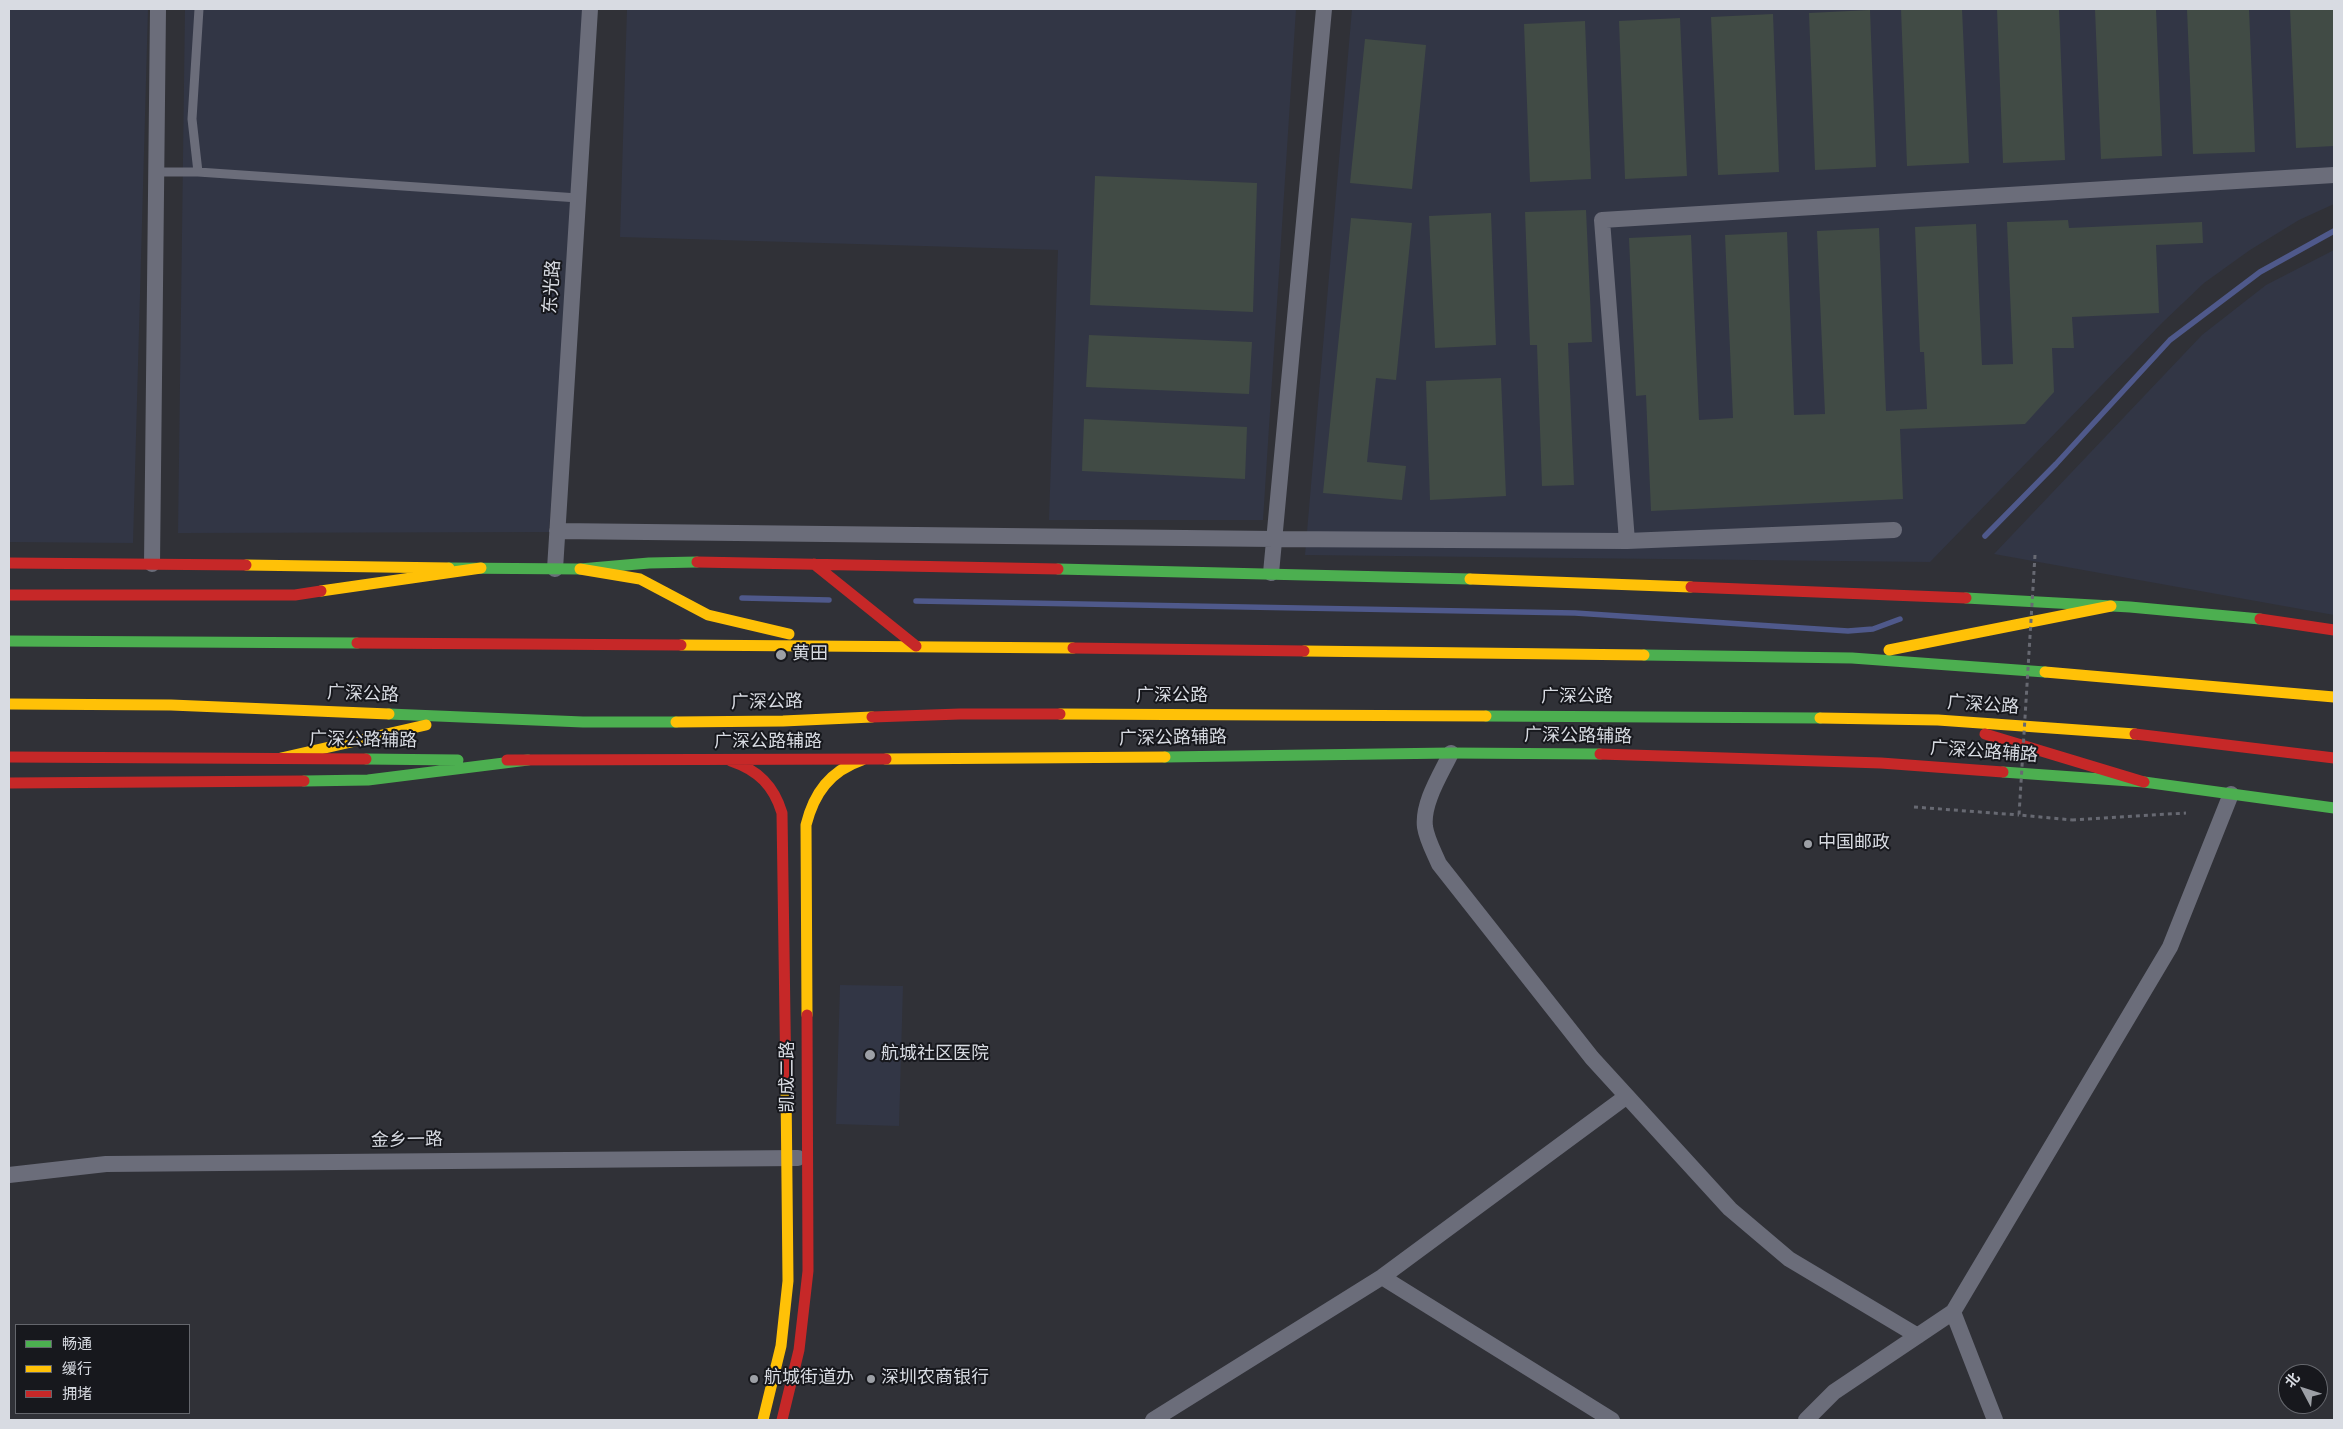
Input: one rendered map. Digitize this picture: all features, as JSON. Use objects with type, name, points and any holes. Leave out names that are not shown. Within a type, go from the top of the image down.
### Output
[{"type":"main road","points":[[9,563],[580,569],[640,579],[690,607],[723,620],[810,639],[857,646]]},
{"type":"main road","points":[[580,569],[649,563],[814,564],[1270,573],[1678,586],[2111,606],[2267,619],[2334,630]]},
{"type":"main road","points":[[814,564],[916,646]]},
{"type":"main road","points":[[9,595],[294,595],[481,568]]},
{"type":"main road","points":[[1852,658],[2111,606]]},
{"type":"main road","points":[[9,641],[916,646],[1852,658],[1993,667],[2334,697]]},
{"type":"main road","name":"广深公路","points":[[9,704],[171,705],[583,722],[783,721],[960,714],[1782,716],[1938,720],[2125,733],[2334,758]]},
{"type":"main road","points":[[281,758],[462,717]]},
{"type":"main road","points":[[1938,720],[2144,782]]},
{"type":"main road","name":"广深公路辅路","points":[[9,757],[864,760],[1451,753],[1667,755],[1882,763],[2144,782],[2334,808]]},
{"type":"main road","points":[[9,783],[368,780],[528,760]]},
{"type":"main road","name":"凯成二路","points":[[730,760],[742,764],[760,775],[775,793],[783,814],[787,1289],[781,1346],[763,1420]]},
{"type":"main road","name":"凯成二路","points":[[782,1420],[794,1376],[805,1309],[808,1271],[806,825],[811,804],[827,779],[843,767],[864,760]]},
{"type":"street","points":[[152,564],[158,9]]},
{"type":"street","name":"东光路","points":[[555,568],[590,9]]},
{"type":"street","points":[[1270,573],[1324,9]]},
{"type":"street","points":[[1626,541],[1602,220],[2334,174]]},
{"type":"street","points":[[557,531],[1626,541],[1894,530]]},
{"type":"street","points":[[1451,753],[1428,804],[1425,825],[1439,864],[1592,1058],[1730,1209],[1789,1259],[1918,1336]]},
{"type":"street","points":[[1806,1420],[1834,1392],[1953,1312],[2170,946],[2231,794]]},
{"type":"street","points":[[1153,1420],[1382,1277],[1626,1096]]},
{"type":"street","name":"金乡一路","points":[[9,1175],[106,1164],[807,1158]]},
{"type":"street","points":[[1382,1277],[1612,1420]]},
{"type":"street","points":[[1953,1312],[1995,1420]]},
{"type":"lane","points":[[198,172],[192,119],[199,9]]},
{"type":"lane","points":[[156,172],[198,172],[578,198]]},
{"type":"path","points":[[2019,815],[2035,555]]},
{"type":"path","points":[[1914,807],[2072,820],[2193,812]]},
{"type":"shaded area","points":[[9,9],[148,9],[133,543],[9,542]]},
{"type":"shaded area","points":[[185,9],[586,9],[549,532],[178,533]]},
{"type":"shaded area","points":[[627,9],[1296,9],[1263,520],[1049,520],[1058,250],[620,237]]},
{"type":"shaded area","points":[[1352,9],[2334,9],[2334,204],[2299,220],[2250,250],[2204,283],[2163,322],[1930,562],[1305,555]]},
{"type":"shaded area","points":[[2334,250],[2334,615],[1994,554],[2202,335],[2266,285]]},
{"type":"shaded area","name":"航城社区医院","points":[[840,985],[903,986],[899,1126],[836,1124]]},
{"type":"building","points":[[1901,9],[1962,9],[1969,163],[1907,166]]},
{"type":"building","points":[[1997,9],[2059,9],[2065,160],[2003,163]]},
{"type":"building","points":[[2095,9],[2156,9],[2162,156],[2101,159]]},
{"type":"building","points":[[2187,9],[2249,9],[2255,152],[2193,154]]},
{"type":"building","points":[[2290,9],[2334,9],[2334,146],[2296,148]]},
{"type":"building","points":[[1870,10],[1876,167],[1815,170],[1809,13]]},
{"type":"building","points":[[1773,14],[1779,172],[1718,175],[1711,17]]},
{"type":"building","points":[[1680,18],[1687,176],[1625,179],[1619,21]]},
{"type":"building","points":[[1585,21],[1591,179],[1530,182],[1524,24]]},
{"type":"building","points":[[1365,39],[1426,45],[1412,189],[1350,183]]},
{"type":"building","points":[[1095,176],[1257,183],[1253,312],[1090,305]]},
{"type":"building","points":[[1586,210],[1592,342],[1568,343],[1574,485],[1542,486],[1537,345],[1530,345],[1525,212]]},
{"type":"building","points":[[1491,213],[1496,345],[1435,348],[1429,216]]},
{"type":"building","points":[[1351,218],[1412,223],[1396,380],[1376,378],[1367,462],[1406,466],[1402,500],[1323,493]]},
{"type":"building","points":[[2068,220],[2069,228],[2202,222],[2203,243],[2156,245],[2159,313],[2072,317],[2074,348],[2052,348],[2054,392],[2025,424],[1900,429],[1903,499],[1651,511],[1646,395],[1636,396],[1629,238],[1691,235],[1699,420],[1733,418],[1725,235],[1787,232],[1794,415],[1825,414],[1817,231],[1879,228],[1886,411],[1927,409],[1924,352],[1920,352],[1915,227],[1976,224],[1982,365],[2013,364],[2007,222]]},
{"type":"building","points":[[1089,335],[1252,342],[1249,394],[1086,387]]},
{"type":"building","points":[[1501,378],[1506,496],[1430,500],[1426,381]]},
{"type":"building","points":[[1084,419],[1247,427],[1245,479],[1082,471]]},
{"type":"waterway","points":[[1985,536],[2056,464],[2170,340],[2260,272],[2334,231]]},
{"type":"waterway","points":[[742,598],[829,600]]},
{"type":"waterway","points":[[916,601],[1575,613],[1848,631],[1873,629],[1900,619]]},
{"type":"traffic: fast","points":[[449,568],[580,569],[649,563],[697,562]]},
{"type":"traffic: fast","points":[[1058,569],[1470,579]]},
{"type":"traffic: fast","points":[[1966,598],[2130,607],[2260,619]]},
{"type":"traffic: fast","points":[[9,641],[357,643]]},
{"type":"traffic: fast","points":[[1644,655],[1852,658],[2045,672]]},
{"type":"traffic: fast","points":[[389,714],[583,722],[676,722]]},
{"type":"traffic: fast","points":[[1486,716],[1820,718]]},
{"type":"traffic: fast","points":[[1165,757],[1451,753],[1600,754]]},
{"type":"traffic: fast","points":[[366,759],[458,760]]},
{"type":"traffic: fast","points":[[304,781],[368,780],[528,760]]},
{"type":"traffic: fast","points":[[2003,772],[2144,782],[2334,808]]},
{"type":"traffic: slow","points":[[246,565],[449,568]]},
{"type":"traffic: slow","points":[[321,591],[481,568]]},
{"type":"traffic: slow","points":[[580,569],[640,579],[708,615],[789,634]]},
{"type":"traffic: slow","points":[[1470,579],[1691,587]]},
{"type":"traffic: slow","points":[[1889,650],[2111,606]]},
{"type":"traffic: slow","points":[[681,645],[1073,648]]},
{"type":"traffic: slow","points":[[1304,651],[1644,655]]},
{"type":"traffic: slow","points":[[2045,672],[2334,697]]},
{"type":"traffic: slow","points":[[9,704],[171,705],[389,714]]},
{"type":"traffic: slow","points":[[1060,714],[1486,716]]},
{"type":"traffic: slow","points":[[676,722],[783,721],[872,717]]},
{"type":"traffic: slow","points":[[1820,718],[1938,720],[2135,734]]},
{"type":"traffic: slow","points":[[281,758],[426,725]]},
{"type":"traffic: slow","points":[[886,759],[1165,757]]},
{"type":"traffic: slow","points":[[807,1015],[806,825],[809,813],[825,785],[841,770],[862,760]]},
{"type":"traffic: slow","points":[[763,1420],[781,1346],[788,1281],[786,1087]]},
{"type":"traffic: jam","points":[[697,562],[1058,569]]},
{"type":"traffic: jam","points":[[9,563],[246,565]]},
{"type":"traffic: jam","points":[[814,564],[916,646]]},
{"type":"traffic: jam","points":[[1691,587],[1966,598]]},
{"type":"traffic: jam","points":[[9,595],[295,595],[321,591]]},
{"type":"traffic: jam","points":[[2260,619],[2334,630]]},
{"type":"traffic: jam","points":[[357,643],[681,645]]},
{"type":"traffic: jam","points":[[1073,648],[1304,651]]},
{"type":"traffic: jam","points":[[872,717],[960,714],[1060,714]]},
{"type":"traffic: jam","points":[[1985,734],[2144,782]]},
{"type":"traffic: jam","points":[[2135,734],[2334,758]]},
{"type":"traffic: jam","points":[[1600,754],[1881,763],[2003,772]]},
{"type":"traffic: jam","points":[[9,757],[366,759]]},
{"type":"traffic: jam","points":[[507,760],[886,759]]},
{"type":"traffic: jam","points":[[731,761],[749,769],[764,780],[779,803],[782,813],[786,1087]]},
{"type":"traffic: jam","points":[[9,783],[304,781]]},
{"type":"traffic: jam","points":[[782,1420],[799,1350],[808,1271],[807,1015]]},
{"type":"place","name":"黄田","points":[[781,655]]},
{"type":"place","name":"中国邮政","points":[[1808,844]]},
{"type":"place","name":"航城社区医院","points":[[870,1055]]},
{"type":"place","name":"航城街道办","points":[[754,1379]]},
{"type":"place","name":"深圳农商银行","points":[[871,1379]]}]
